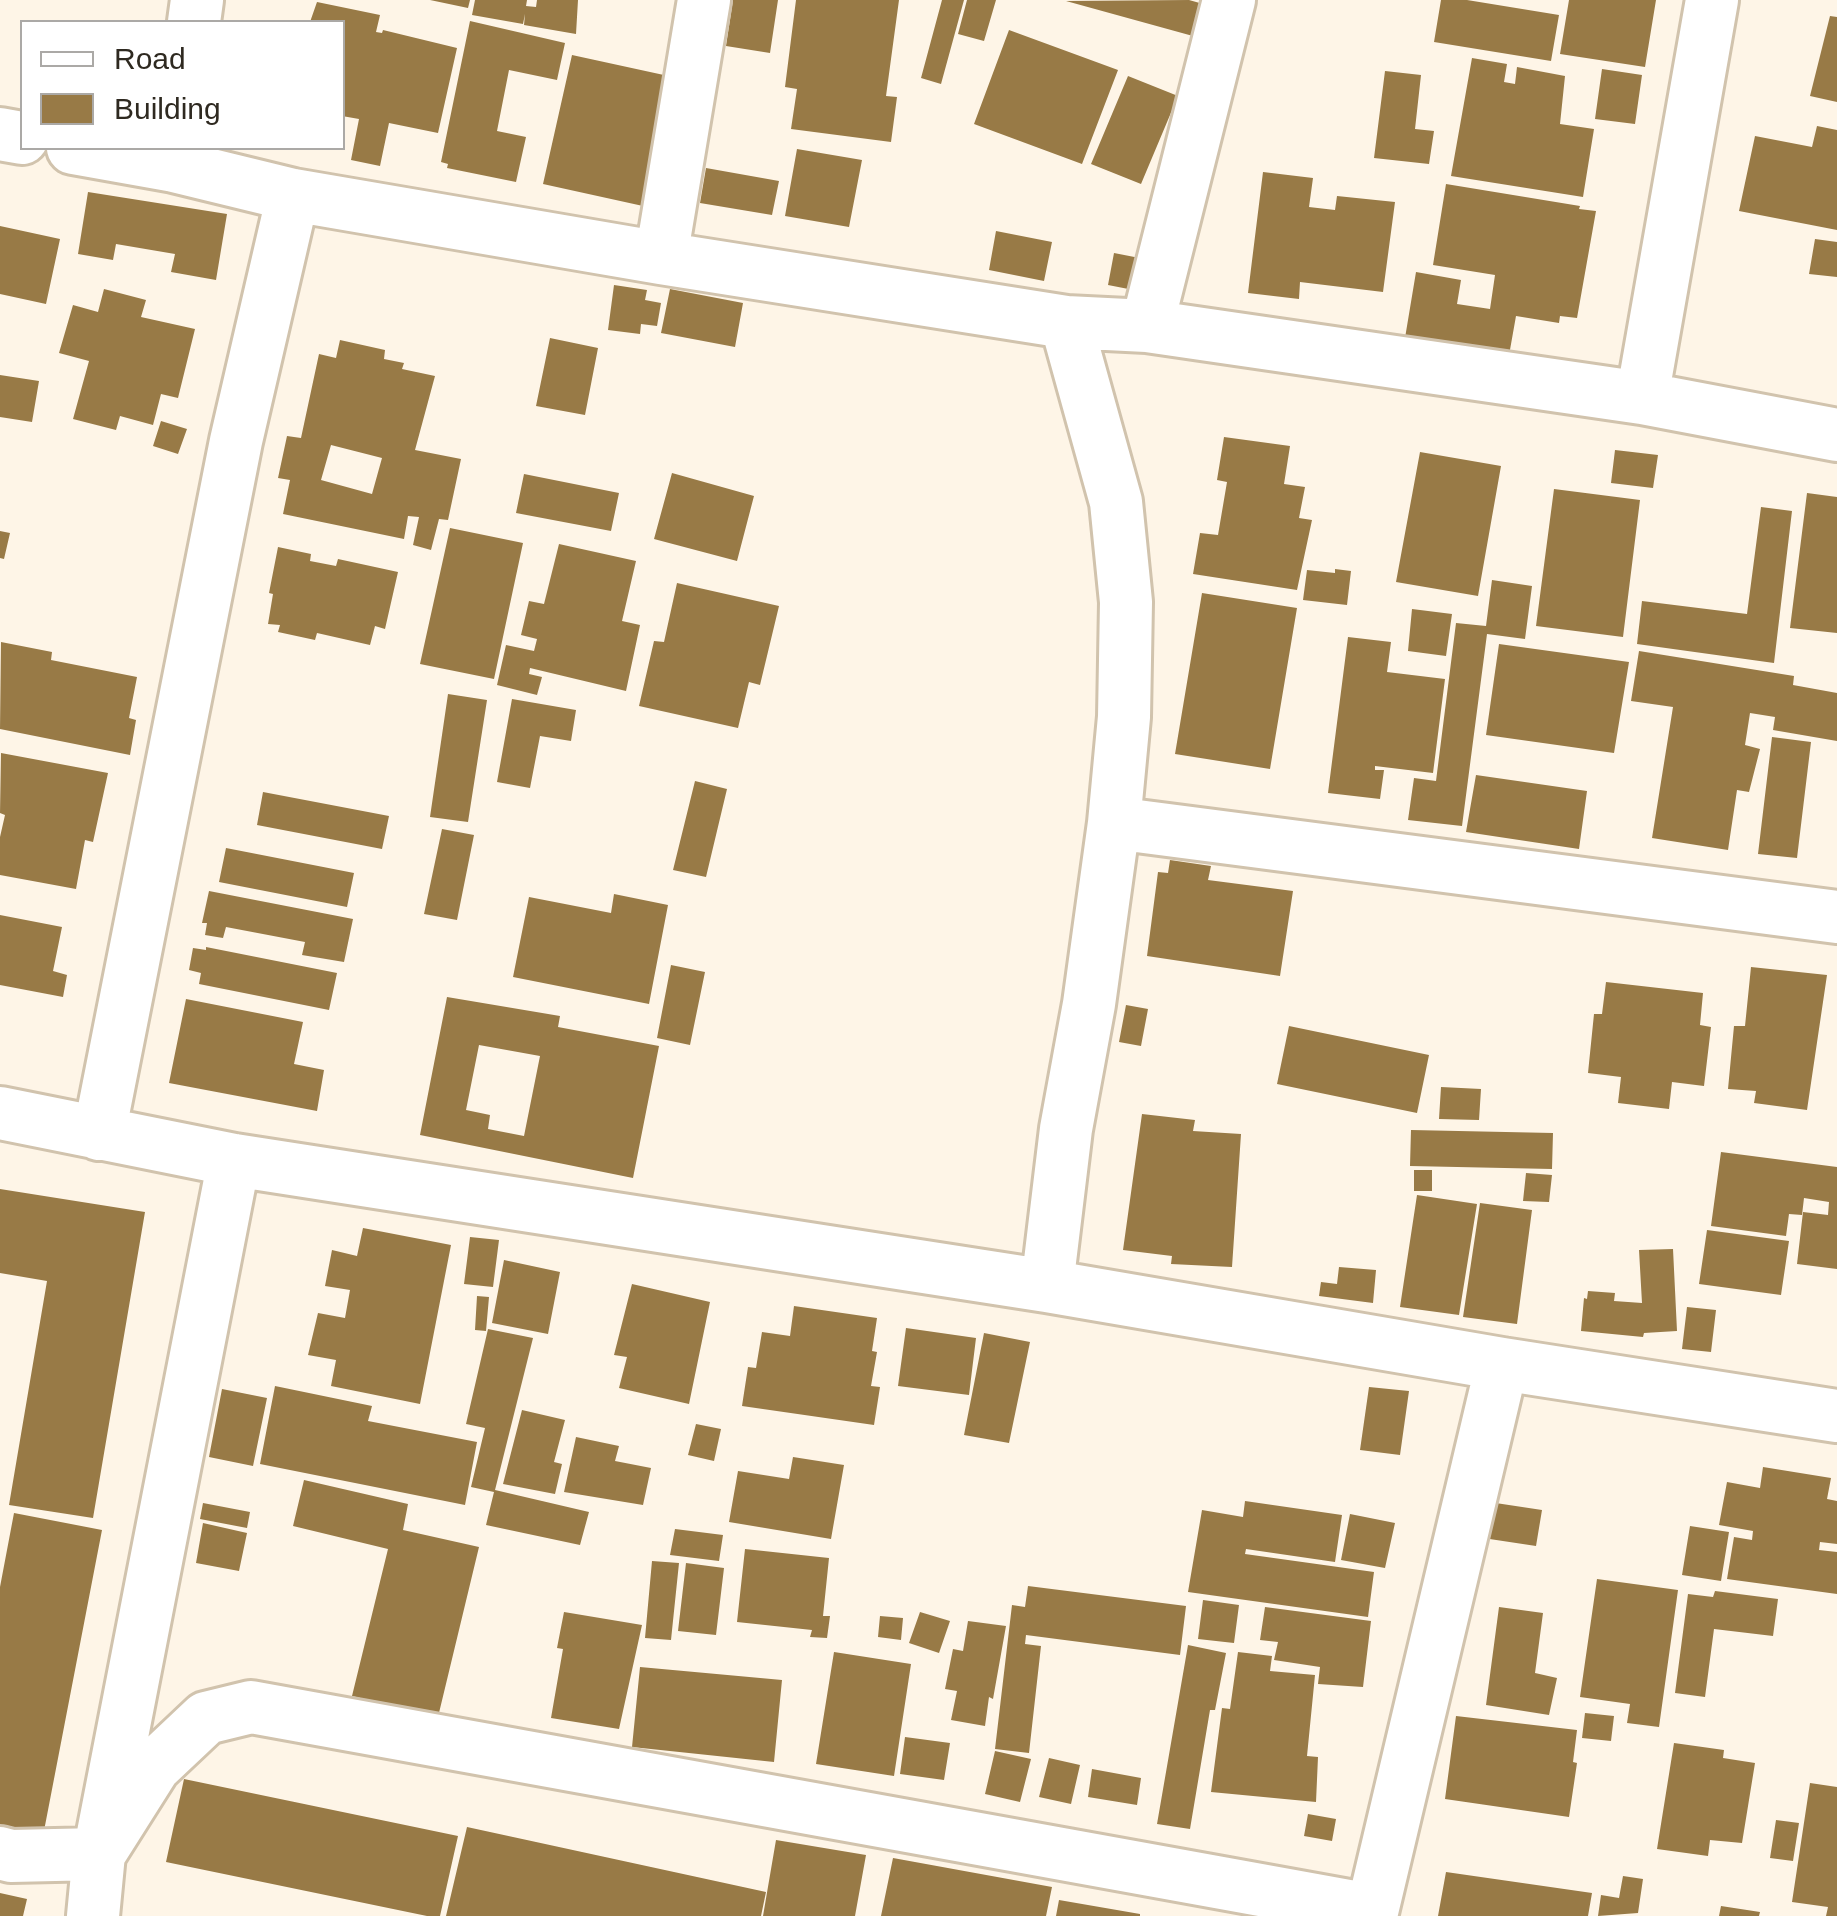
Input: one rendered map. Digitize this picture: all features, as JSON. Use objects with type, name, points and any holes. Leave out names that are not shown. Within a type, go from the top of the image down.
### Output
[{"type":"street","points":[[661,258],[704,0]]},
{"type":"street","points":[[1147,326],[1229,0]]},
{"type":"street","points":[[1642,398],[1712,0]]},
{"type":"street","points":[[96,150],[176,157],[293,195],[661,258],[1066,322],[1147,326],[1642,398],[1837,435]]},
{"type":"street","points":[[99,1134],[220,516],[293,195]]},
{"type":"street","points":[[1047,1286],[1066,1129],[1089,1004],[1114,823],[1124,717],[1126,602],[1116,502],[1066,322]]},
{"type":"street","points":[[1114,823],[1837,917]]},
{"type":"street","points":[[0,1113],[234,1160],[1047,1286],[1502,1364],[1837,1416]]},
{"type":"street","points":[[93,1916],[99,1854],[234,1160]]},
{"type":"street","points":[[99,1854],[154,1767],[206,1718],[252,1707],[1371,1913],[1502,1364]]},
{"type":"street","points":[[0,1852],[12,1856],[99,1854]]},
{"type":"building","points":[[430,0],[470,0],[468,8]]},
{"type":"building","points":[[475,0],[527,0],[526,6],[536,7],[537,0],[578,0],[576,34],[524,25],[525,14],[523,24],[472,15]]},
{"type":"building","points":[[733,0],[778,0],[770,53],[726,46]]},
{"type":"building","points":[[796,0],[899,0],[886,96],[897,97],[891,142],[791,129],[797,89],[785,87]]},
{"type":"building","points":[[942,0],[964,0],[941,84],[921,78]]},
{"type":"building","points":[[967,0],[996,0],[984,41],[958,34]]},
{"type":"building","points":[[1189,0],[1221,9],[1211,41],[1066,1]]},
{"type":"building","points":[[1441,0],[1467,0],[1559,15],[1551,61],[1434,42]]},
{"type":"building","points":[[1569,0],[1656,0],[1645,67],[1560,54]]},
{"type":"building","points":[[317,2],[380,15],[376,32],[383,30],[457,48],[438,133],[389,123],[380,166],[351,160],[359,119],[345,117],[345,20],[311,20]]},
{"type":"building","points":[[1830,16],[1837,17],[1837,102],[1810,96]]},
{"type":"building","points":[[470,21],[565,43],[557,80],[509,70],[497,131],[526,137],[516,182],[447,168],[448,164],[441,162]]},
{"type":"building","points":[[1009,30],[1118,70],[1082,164],[974,124]]},
{"type":"building","points":[[572,55],[673,77],[643,206],[543,184]]},
{"type":"building","points":[[1472,58],[1507,64],[1504,82],[1515,84],[1517,67],[1565,76],[1560,124],[1594,129],[1583,197],[1451,176]]},
{"type":"building","points":[[1602,69],[1642,75],[1635,124],[1595,119]]},
{"type":"building","points":[[1385,71],[1421,75],[1415,129],[1434,131],[1429,164],[1374,158]]},
{"type":"building","points":[[1128,76],[1178,96],[1141,184],[1091,164]]},
{"type":"building","points":[[1817,126],[1837,130],[1837,230],[1739,211],[1755,136],[1812,147]]},
{"type":"building","points":[[797,149],[862,160],[849,227],[785,216]]},
{"type":"building","points":[[706,168],[779,181],[772,215],[700,203]]},
{"type":"building","points":[[1263,172],[1313,178],[1309,207],[1335,210],[1337,196],[1395,202],[1383,292],[1300,282],[1299,299],[1248,293]]},
{"type":"building","points":[[1446,184],[1596,211],[1577,318],[1560,316],[1559,323],[1516,316],[1508,361],[1404,344],[1416,272],[1461,280],[1457,304],[1490,309],[1495,275],[1433,265]]},
{"type":"building","points":[[88,192],[227,214],[216,280],[171,272],[175,254],[116,244],[113,260],[78,254]]},
{"type":"building","points":[[0,226],[60,239],[46,304],[0,294]]},
{"type":"building","points":[[996,231],[1052,242],[1044,281],[989,270]]},
{"type":"building","points":[[1815,239],[1837,242],[1837,277],[1809,274]]},
{"type":"building","points":[[1114,253],[1160,262],[1154,294],[1108,285]]},
{"type":"building","points":[[614,285],[647,290],[645,300],[661,303],[657,326],[641,324],[640,334],[608,330]]},
{"type":"building","points":[[104,289],[146,300],[141,317],[195,329],[178,398],[161,394],[153,425],[120,416],[116,430],[73,419],[89,361],[59,353],[73,305],[98,312]]},
{"type":"building","points":[[670,289],[743,303],[735,347],[661,333]]},
{"type":"building","points":[[550,338],[598,348],[585,415],[536,406]]},
{"type":"building","points":[[340,340],[385,350],[384,359],[404,363],[402,369],[435,376],[415,450],[461,459],[448,520],[439,519],[431,550],[413,545],[419,517],[408,516],[404,539],[283,514],[290,480],[278,478],[287,436],[301,438],[319,354],[336,358]],"holes":[[[331,445],[382,458],[372,494],[321,480]]]},
{"type":"building","points":[[0,375],[39,381],[32,422],[0,417]]},
{"type":"building","points":[[161,421],[187,429],[178,454],[153,446]]},
{"type":"building","points":[[1224,437],[1290,446],[1284,484],[1305,487],[1299,518],[1312,520],[1297,590],[1193,574],[1200,533],[1218,535],[1227,482],[1217,480]]},
{"type":"building","points":[[1615,450],[1658,455],[1653,488],[1611,483]]},
{"type":"building","points":[[1420,452],[1501,466],[1478,596],[1396,582]]},
{"type":"building","points":[[672,473],[754,496],[737,561],[654,539]]},
{"type":"building","points":[[524,474],[619,493],[611,531],[516,513]]},
{"type":"building","points":[[1554,489],[1640,500],[1623,637],[1536,626]]},
{"type":"building","points":[[1807,493],[1837,497],[1837,633],[1790,628]]},
{"type":"building","points":[[1761,507],[1792,511],[1774,663],[1637,644],[1642,601],[1747,614]]},
{"type":"building","points":[[450,528],[523,543],[494,679],[420,664]]},
{"type":"building","points":[[0,531],[10,533],[4,559],[0,558]]},
{"type":"building","points":[[559,544],[636,561],[622,621],[640,625],[626,691],[530,668],[529,674],[542,677],[537,695],[497,685],[506,645],[534,651],[537,639],[521,635],[529,601],[544,604]]},
{"type":"building","points":[[278,547],[311,554],[310,561],[336,566],[338,559],[398,572],[385,629],[375,626],[370,645],[317,633],[315,640],[278,632],[280,625],[268,624],[273,594],[269,593]]},
{"type":"building","points":[[1335,569],[1351,571],[1347,605],[1303,600],[1307,570],[1335,573]]},
{"type":"building","points":[[1492,580],[1532,586],[1525,639],[1487,634],[1462,826],[1408,820],[1414,778],[1436,781],[1456,623],[1486,626]]},
{"type":"building","points":[[677,583],[779,606],[760,685],[749,682],[738,728],[639,706],[654,641],[664,642]]},
{"type":"building","points":[[1202,593],[1297,608],[1270,769],[1175,754]]},
{"type":"building","points":[[1412,609],[1452,614],[1446,656],[1408,651]]},
{"type":"building","points":[[1348,637],[1391,642],[1387,672],[1445,679],[1433,773],[1375,766],[1375,770],[1384,770],[1380,799],[1328,793]]},
{"type":"building","points":[[1,642],[52,652],[51,660],[137,677],[129,718],[136,720],[130,755],[0,729]]},
{"type":"building","points":[[1499,644],[1629,662],[1614,753],[1486,735]]},
{"type":"building","points":[[1639,651],[1794,676],[1793,685],[1837,693],[1837,741],[1773,730],[1775,717],[1750,713],[1745,745],[1760,749],[1749,792],[1737,790],[1728,850],[1652,838],[1673,707],[1631,701]]},
{"type":"building","points":[[448,694],[487,700],[468,822],[430,817]]},
{"type":"building","points":[[512,699],[576,710],[571,741],[540,736],[530,788],[497,782]]},
{"type":"building","points":[[1772,737],[1811,742],[1797,858],[1758,854]]},
{"type":"building","points":[[1,753],[108,773],[93,842],[85,840],[76,889],[0,875],[0,837],[5,815],[0,813]]},
{"type":"building","points":[[1476,775],[1587,791],[1579,849],[1466,832]]},
{"type":"building","points":[[695,781],[727,789],[706,877],[673,870]]},
{"type":"building","points":[[263,792],[389,816],[382,849],[257,825]]},
{"type":"building","points":[[442,829],[474,835],[457,920],[424,914]]},
{"type":"building","points":[[226,848],[354,873],[347,907],[219,882]]},
{"type":"building","points":[[1170,860],[1211,866],[1208,880],[1293,891],[1280,976],[1147,956],[1158,872],[1168,873]]},
{"type":"building","points":[[209,891],[353,919],[344,962],[302,955],[305,942],[226,927],[223,938],[205,935],[207,923],[202,923]]},
{"type":"building","points":[[614,894],[668,905],[649,1004],[513,977],[529,897],[611,913]]},
{"type":"building","points":[[0,915],[62,927],[53,971],[67,975],[63,997],[0,985]]},
{"type":"building","points":[[206,947],[337,973],[329,1010],[199,984],[201,973],[189,970],[193,948]]},
{"type":"building","points":[[671,965],[705,972],[690,1045],[657,1038]]},
{"type":"building","points":[[1751,967],[1827,975],[1807,1110],[1754,1103],[1756,1091],[1728,1089],[1734,1026],[1745,1026]]},
{"type":"building","points":[[1606,982],[1703,993],[1700,1025],[1711,1027],[1704,1086],[1672,1082],[1669,1109],[1618,1103],[1621,1077],[1588,1073],[1594,1014],[1602,1014]]},
{"type":"building","points":[[447,997],[560,1016],[558,1027],[659,1046],[633,1178],[420,1135]],"holes":[[[479,1045],[540,1056],[524,1136],[488,1129],[490,1115],[466,1110]]]},
{"type":"building","points":[[186,999],[303,1022],[294,1064],[324,1070],[317,1111],[169,1083]]},
{"type":"building","points":[[1126,1005],[1148,1009],[1141,1046],[1119,1042]]},
{"type":"building","points":[[1289,1026],[1429,1055],[1417,1113],[1277,1084]]},
{"type":"building","points":[[1441,1087],[1481,1089],[1479,1120],[1439,1119]]},
{"type":"building","points":[[1142,1114],[1195,1120],[1193,1131],[1241,1134],[1232,1267],[1171,1264],[1172,1256],[1123,1250]]},
{"type":"building","points":[[1411,1130],[1553,1133],[1552,1169],[1410,1166]]},
{"type":"building","points":[[1721,1152],[1837,1167],[1837,1269],[1797,1264],[1803,1212],[1828,1215],[1829,1202],[1804,1198],[1802,1215],[1789,1214],[1786,1236],[1711,1226]]},
{"type":"building","points":[[1414,1170],[1432,1170],[1432,1191],[1414,1191]]},
{"type":"building","points":[[1526,1173],[1552,1175],[1549,1202],[1523,1201]]},
{"type":"building","points":[[0,1189],[145,1212],[93,1518],[9,1505],[47,1281],[0,1273]]},
{"type":"building","points":[[1417,1195],[1477,1204],[1459,1315],[1400,1307]]},
{"type":"building","points":[[1480,1203],[1532,1210],[1517,1324],[1463,1317]]},
{"type":"building","points":[[363,1228],[451,1245],[420,1404],[331,1386],[336,1360],[308,1355],[318,1313],[345,1318],[350,1290],[325,1286],[332,1250],[357,1256]]},
{"type":"building","points":[[1707,1230],[1789,1241],[1781,1295],[1699,1284]]},
{"type":"building","points":[[470,1237],[499,1240],[493,1287],[464,1284]]},
{"type":"building","points":[[1673,1249],[1677,1331],[1644,1333],[1643,1337],[1581,1331],[1588,1291],[1615,1293],[1614,1301],[1642,1303],[1639,1250]]},
{"type":"building","points":[[504,1260],[560,1272],[548,1334],[492,1323]]},
{"type":"building","points":[[1339,1267],[1376,1270],[1373,1303],[1319,1296],[1321,1282],[1337,1284]]},
{"type":"building","points":[[632,1284],[710,1302],[689,1404],[619,1388],[627,1357],[614,1355]]},
{"type":"building","points":[[477,1296],[489,1297],[486,1331],[475,1330]]},
{"type":"building","points":[[794,1306],[877,1318],[871,1386],[880,1387],[874,1425],[742,1406],[748,1367],[756,1368],[762,1332],[790,1336]]},
{"type":"building","points":[[1687,1307],[1716,1310],[1711,1352],[1682,1349]]},
{"type":"building","points":[[906,1328],[976,1338],[969,1395],[898,1386]]},
{"type":"building","points":[[488,1329],[533,1338],[495,1490],[589,1512],[580,1545],[486,1525],[494,1492],[471,1487],[485,1428],[466,1424]]},
{"type":"building","points":[[984,1333],[1030,1342],[1009,1443],[964,1435]]},
{"type":"building","points":[[275,1386],[372,1406],[368,1421],[477,1442],[465,1505],[260,1464]]},
{"type":"building","points":[[1369,1387],[1409,1391],[1400,1455],[1360,1450]]},
{"type":"building","points":[[222,1389],[267,1398],[253,1466],[209,1457]]},
{"type":"building","points":[[522,1410],[565,1420],[554,1462],[562,1464],[555,1494],[503,1484]]},
{"type":"building","points":[[696,1424],[721,1429],[714,1461],[688,1455]]},
{"type":"building","points":[[576,1437],[619,1446],[615,1461],[651,1468],[643,1505],[564,1492]]},
{"type":"building","points":[[793,1457],[844,1465],[831,1539],[729,1522],[738,1471],[789,1479]]},
{"type":"building","points":[[1763,1467],[1831,1478],[1827,1499],[1837,1501],[1837,1544],[1820,1542],[1819,1550],[1837,1552],[1837,1594],[1727,1579],[1734,1537],[1752,1540],[1753,1531],[1719,1525],[1727,1482],[1760,1488]]},
{"type":"building","points":[[304,1480],[408,1504],[403,1530],[479,1547],[438,1717],[352,1696],[388,1549],[293,1526]]},
{"type":"building","points":[[1245,1501],[1342,1515],[1335,1562],[1246,1549],[1245,1554],[1374,1572],[1368,1617],[1188,1592],[1202,1510],[1243,1517]]},
{"type":"building","points":[[1489,1502],[1542,1510],[1536,1546],[1483,1538]]},
{"type":"building","points":[[203,1503],[250,1512],[247,1528],[200,1519]]},
{"type":"building","points":[[14,1513],[102,1530],[43,1836],[0,1828],[0,1587]]},
{"type":"building","points":[[1350,1514],[1395,1523],[1385,1568],[1341,1560]]},
{"type":"building","points":[[203,1523],[247,1533],[239,1571],[196,1563]]},
{"type":"building","points":[[1690,1526],[1729,1532],[1721,1581],[1682,1575]]},
{"type":"building","points":[[675,1529],[723,1535],[719,1561],[670,1555]]},
{"type":"building","points":[[745,1549],[829,1558],[823,1616],[830,1616],[827,1638],[810,1637],[812,1630],[737,1622]]},
{"type":"building","points":[[652,1561],[679,1563],[671,1640],[645,1638]]},
{"type":"building","points":[[686,1563],[724,1568],[716,1635],[678,1631]]},
{"type":"building","points":[[1597,1579],[1678,1590],[1659,1727],[1627,1723],[1630,1704],[1580,1697]]},
{"type":"building","points":[[1028,1586],[1186,1606],[1180,1655],[1026,1635],[1025,1644],[1041,1646],[1029,1753],[995,1749],[1012,1605],[1025,1607]]},
{"type":"building","points":[[1715,1591],[1778,1599],[1773,1636],[1714,1629],[1705,1697],[1675,1693],[1688,1594],[1713,1597]]},
{"type":"building","points":[[1203,1600],[1239,1605],[1234,1643],[1198,1639]]},
{"type":"building","points":[[1265,1607],[1371,1621],[1363,1687],[1318,1684],[1320,1667],[1274,1660],[1278,1642],[1260,1640]]},
{"type":"building","points":[[1499,1607],[1543,1613],[1535,1673],[1557,1678],[1549,1715],[1486,1705]]},
{"type":"building","points":[[564,1612],[642,1625],[619,1729],[551,1718],[563,1649],[557,1648]]},
{"type":"building","points":[[920,1612],[950,1621],[939,1653],[909,1643]]},
{"type":"building","points":[[880,1616],[903,1618],[901,1640],[878,1637]]},
{"type":"building","points":[[968,1621],[1006,1626],[985,1726],[951,1720],[957,1691],[945,1689],[953,1649],[963,1651]]},
{"type":"building","points":[[1188,1645],[1226,1653],[1215,1710],[1210,1710],[1190,1829],[1157,1824]]},
{"type":"building","points":[[834,1652],[911,1664],[894,1776],[816,1764]]},
{"type":"building","points":[[1238,1652],[1272,1656],[1270,1671],[1315,1675],[1307,1756],[1318,1757],[1316,1802],[1211,1792],[1222,1708],[1230,1709]]},
{"type":"building","points":[[640,1667],[782,1680],[774,1762],[632,1747]]},
{"type":"building","points":[[1585,1713],[1614,1716],[1611,1741],[1582,1738]]},
{"type":"building","points":[[1456,1716],[1577,1730],[1573,1762],[1577,1763],[1569,1817],[1445,1799]]},
{"type":"building","points":[[905,1737],[950,1743],[944,1780],[900,1774]]},
{"type":"building","points":[[1674,1743],[1724,1750],[1723,1758],[1755,1763],[1742,1843],[1710,1840],[1708,1856],[1657,1849]]},
{"type":"building","points":[[995,1751],[1031,1759],[1020,1802],[985,1794]]},
{"type":"building","points":[[1049,1758],[1080,1765],[1071,1804],[1039,1797]]},
{"type":"building","points":[[1092,1769],[1141,1778],[1137,1805],[1088,1797]]},
{"type":"building","points":[[184,1779],[458,1836],[440,1916],[166,1862]]},
{"type":"building","points":[[1810,1783],[1837,1787],[1837,1916],[1826,1916],[1828,1907],[1792,1902]]},
{"type":"building","points":[[1308,1814],[1336,1819],[1332,1841],[1304,1836]]},
{"type":"building","points":[[1776,1820],[1799,1823],[1793,1861],[1770,1858]]},
{"type":"building","points":[[467,1827],[766,1892],[761,1916],[446,1916]]},
{"type":"building","points":[[776,1840],[866,1855],[855,1916],[763,1916]]},
{"type":"building","points":[[893,1858],[1052,1887],[1046,1916],[881,1916]]},
{"type":"building","points":[[1446,1872],[1592,1893],[1588,1916],[1438,1916]]},
{"type":"building","points":[[1623,1876],[1643,1879],[1638,1913],[1598,1916],[1601,1895],[1619,1898]]},
{"type":"building","points":[[0,1893],[27,1899],[23,1916],[0,1916]]},
{"type":"building","points":[[1059,1900],[1140,1914],[1140,1916],[1056,1916]]},
{"type":"building","points":[[1721,1906],[1760,1912],[1759,1916],[1719,1916]]}]
